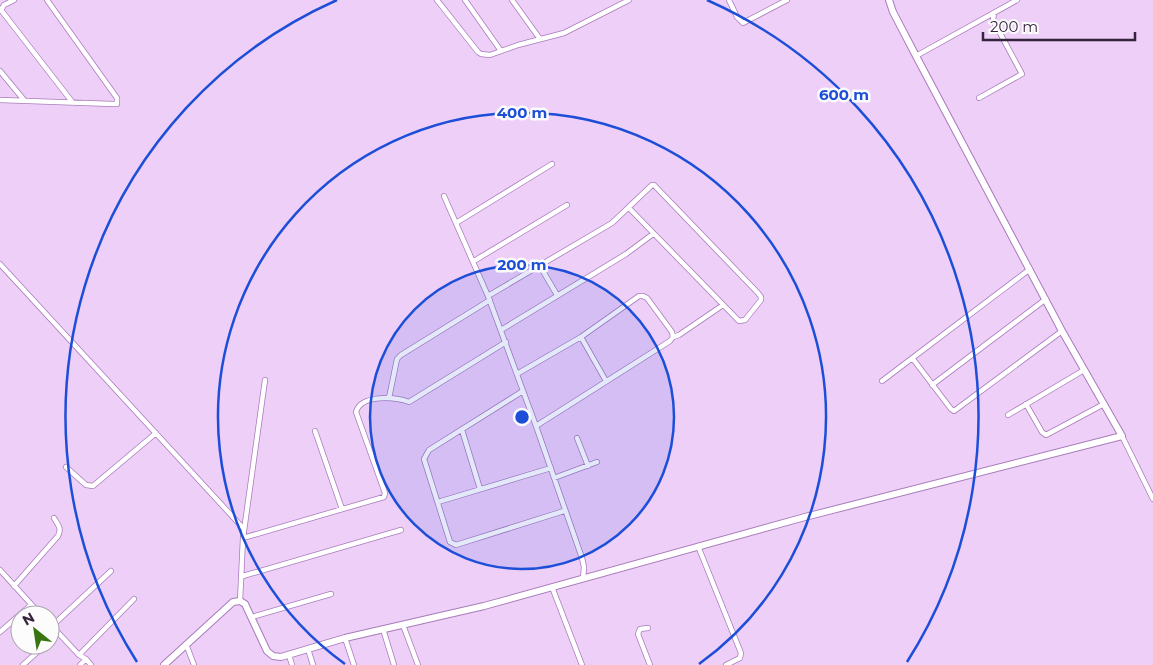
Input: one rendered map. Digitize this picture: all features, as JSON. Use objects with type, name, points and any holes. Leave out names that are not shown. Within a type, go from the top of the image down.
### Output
[{"type":"street","points":[[14,0],[4,5],[1,10],[73,103]]},
{"type":"street","points":[[0,100],[117,104],[117,98],[47,0]]},
{"type":"street","points":[[437,0],[481,54],[490,55],[501,50],[564,33],[621,2],[629,0]]},
{"type":"street","points":[[465,0],[501,50]]},
{"type":"street","points":[[512,0],[540,39]]},
{"type":"street","points":[[729,0],[737,17],[743,23],[787,0]]},
{"type":"street","points":[[890,0],[893,12],[916,56],[1062,331],[1122,436],[1153,499]]},
{"type":"street","points":[[916,56],[1017,0]]},
{"type":"street","points":[[979,98],[1022,74],[993,20],[994,12]]},
{"type":"street","points":[[0,71],[24,100]]},
{"type":"street","points":[[456,223],[552,164]]},
{"type":"street","points":[[389,398],[397,360],[401,355],[540,266],[612,223],[652,185],[656,185],[761,297],[761,300],[742,321],[739,321],[629,208]]},
{"type":"street","points":[[444,196],[474,262],[506,342],[582,558],[584,567],[583,579]]},
{"type":"street","points":[[474,262],[567,205]]},
{"type":"street","points":[[501,330],[626,254],[653,234]]},
{"type":"street","points":[[0,264],[244,529]]},
{"type":"street","points":[[540,266],[558,295]]},
{"type":"street","points":[[882,381],[1030,269]]},
{"type":"street","points":[[517,374],[581,337],[640,296],[647,298],[667,325],[673,337]]},
{"type":"street","points":[[932,385],[1046,299]]},
{"type":"street","points":[[536,426],[670,341],[673,337],[679,335],[722,305]]},
{"type":"street","points":[[914,358],[951,409],[956,410],[1062,331]]},
{"type":"street","points":[[581,337],[606,381]]},
{"type":"street","points":[[243,538],[384,497],[385,493],[356,412],[360,404],[376,399],[389,398],[409,402],[506,342]]},
{"type":"street","points":[[1008,415],[1084,370]]},
{"type":"street","points":[[240,601],[243,576],[244,529],[265,380]]},
{"type":"street","points":[[523,391],[425,454],[424,459],[450,542],[456,545],[564,511]]},
{"type":"street","points":[[1026,404],[1042,432],[1046,435],[1104,404]]},
{"type":"street","points":[[315,430],[342,509]]},
{"type":"street","points":[[462,430],[480,489]]},
{"type":"street","points":[[66,466],[86,485],[93,486],[156,433]]},
{"type":"street","points":[[164,665],[233,602],[240,601],[248,608],[267,651],[273,656],[281,657],[345,638],[484,606],[814,514],[1122,436]]},
{"type":"street","points":[[577,438],[588,466]]},
{"type":"street","points":[[554,478],[597,462]]},
{"type":"street","points":[[438,502],[551,468]]},
{"type":"street","points":[[14,586],[58,536],[60,528],[54,518]]},
{"type":"street","points":[[243,576],[401,530]]},
{"type":"street","points":[[698,546],[741,653],[740,658],[726,665]]},
{"type":"street","points":[[0,570],[31,605]]},
{"type":"street","points":[[60,617],[111,571]]},
{"type":"street","points":[[552,586],[582,665]]},
{"type":"street","points":[[252,617],[331,594]]},
{"type":"street","points":[[79,655],[134,599]]},
{"type":"street","points":[[0,632],[10,623]]},
{"type":"street","points":[[403,625],[418,665]]},
{"type":"street","points":[[648,628],[640,629],[638,634],[650,665]]},
{"type":"street","points":[[384,630],[394,665]]},
{"type":"street","points":[[60,636],[91,665]]},
{"type":"street","points":[[345,638],[354,665]]},
{"type":"street","points":[[186,644],[194,665]]},
{"type":"street","points":[[308,648],[313,665]]},
{"type":"street","points":[[23,665],[34,655]]},
{"type":"street","points":[[289,655],[292,665]]},
{"type":"street","points":[[80,665],[86,659]]}]
